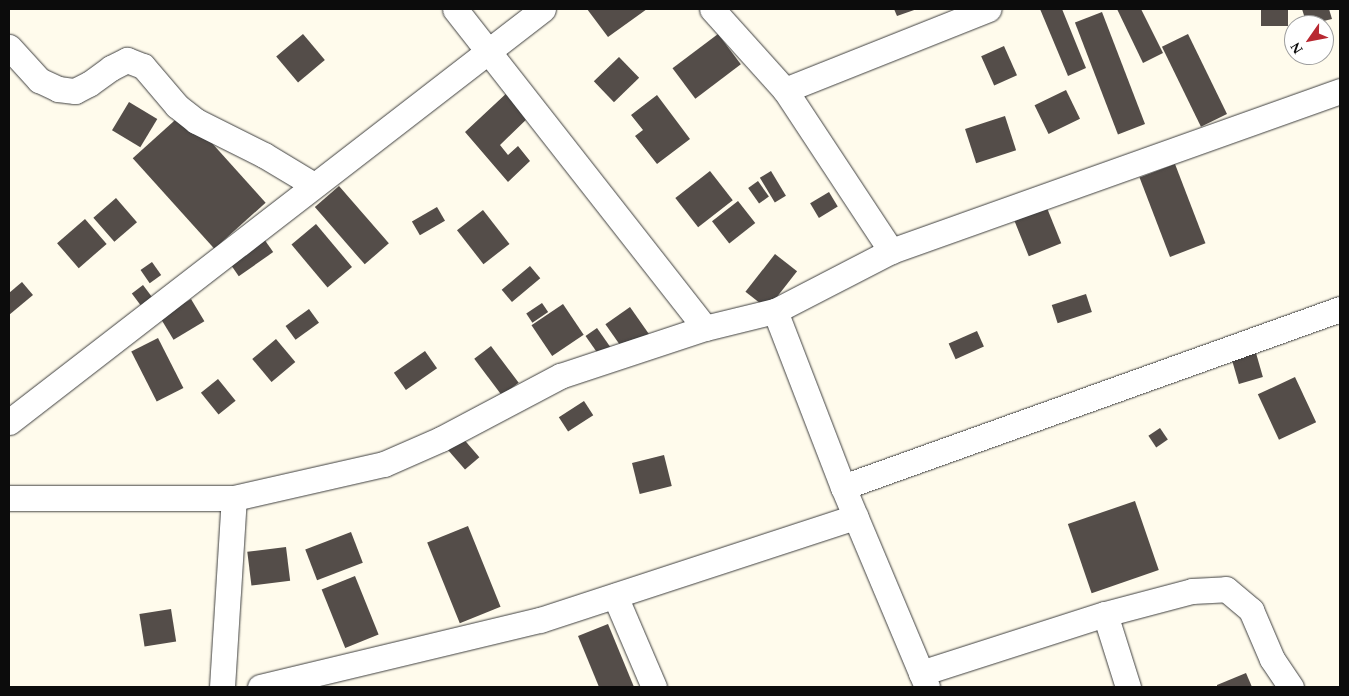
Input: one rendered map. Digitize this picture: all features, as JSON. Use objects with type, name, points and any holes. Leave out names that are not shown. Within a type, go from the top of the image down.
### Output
[{"type":"street","points":[[455,9],[705,328]]},
{"type":"street","points":[[9,422],[488,49],[543,9]]},
{"type":"street","points":[[712,9],[785,90],[891,251]]},
{"type":"street","points":[[785,90],[989,9]]},
{"type":"street","points":[[9,47],[39,80],[58,89],[75,91],[127,60],[143,66],[177,106],[196,122],[264,155],[314,185]]},
{"type":"street","points":[[9,498],[234,498],[384,464],[440,439],[560,376],[705,328],[775,311],[891,251],[1340,91]]},
{"type":"street","points":[[843,487],[1340,309]]},
{"type":"street","points":[[775,311],[843,487],[924,680],[1104,614],[1192,591],[1226,589],[1251,610],[1272,659],[1291,687]]},
{"type":"street","points":[[222,687],[234,498]]},
{"type":"street","points":[[260,687],[540,620],[856,517]]},
{"type":"street","points":[[614,596],[654,687]]},
{"type":"street","points":[[1104,614],[1128,687]]},
{"type":"building","points":[[587,9],[647,9],[608,37]]},
{"type":"building","points":[[894,9],[917,9],[897,16]]},
{"type":"building","points":[[1040,9],[1062,9],[1086,68],[1068,76]]},
{"type":"building","points":[[1117,9],[1141,9],[1163,53],[1143,63]]},
{"type":"building","points":[[1261,9],[1288,9],[1288,15],[1284,15],[1284,26],[1261,26]]},
{"type":"building","points":[[1302,9],[1329,9],[1331,15],[1304,15]]},
{"type":"building","points":[[1102,12],[1145,124],[1118,134],[1075,22]]},
{"type":"building","points":[[303,34],[325,60],[298,83],[276,56]]},
{"type":"building","points":[[718,34],[741,64],[695,99],[672,68]]},
{"type":"building","points":[[1188,34],[1227,114],[1201,127],[1162,47]]},
{"type":"building","points":[[1004,46],[1017,75],[994,85],[981,56]]},
{"type":"building","points":[[619,57],[639,78],[614,102],[594,81]]},
{"type":"building","points":[[510,90],[533,113],[500,145],[508,155],[518,146],[530,161],[508,182],[465,132]]},
{"type":"building","points":[[1066,90],[1080,119],[1049,134],[1035,105]]},
{"type":"building","points":[[657,95],[690,139],[657,164],[635,136],[643,130],[631,115]]},
{"type":"building","points":[[129,102],[157,119],[140,147],[112,130]]},
{"type":"building","points":[[184,112],[266,203],[214,249],[133,158]]},
{"type":"building","points":[[1005,116],[1016,150],[976,163],[965,129]]},
{"type":"building","points":[[1175,164],[1205,243],[1170,257],[1140,178]]},
{"type":"building","points":[[710,171],[733,200],[698,227],[675,198]]},
{"type":"building","points":[[771,171],[786,196],[775,203],[760,178]]},
{"type":"building","points":[[758,181],[769,197],[759,203],[748,188]]},
{"type":"building","points":[[339,186],[389,243],[365,264],[315,207]]},
{"type":"building","points":[[829,192],[838,207],[819,218],[810,203]]},
{"type":"building","points":[[116,198],[137,222],[114,242],[93,218]]},
{"type":"building","points":[[738,201],[755,223],[729,243],[712,221]]},
{"type":"building","points":[[437,207],[445,221],[420,235],[412,222]]},
{"type":"building","points":[[1047,208],[1061,243],[1029,256],[1015,221]]},
{"type":"building","points":[[483,210],[509,244],[483,264],[457,230]]},
{"type":"building","points":[[85,219],[107,244],[79,268],[57,243]]},
{"type":"building","points":[[316,224],[352,267],[327,287],[291,245]]},
{"type":"building","points":[[264,239],[273,252],[239,276],[230,263]]},
{"type":"building","points":[[775,254],[797,271],[768,309],[745,292]]},
{"type":"building","points":[[152,262],[161,275],[150,283],[141,270]]},
{"type":"building","points":[[530,266],[540,278],[512,302],[502,290]]},
{"type":"building","points":[[22,282],[33,295],[9,315],[9,293]]},
{"type":"building","points":[[143,285],[152,297],[141,305],[132,293]]},
{"type":"building","points":[[1086,294],[1092,312],[1058,323],[1052,305]]},
{"type":"building","points":[[191,299],[204,321],[174,340],[160,318]]},
{"type":"building","points":[[542,303],[548,312],[532,323],[526,314]]},
{"type":"building","points":[[563,304],[584,335],[552,356],[531,325]]},
{"type":"building","points":[[630,307],[649,334],[624,351],[605,324]]},
{"type":"building","points":[[309,309],[319,323],[296,340],[286,326]]},
{"type":"building","points":[[597,328],[614,352],[602,360],[586,336]]},
{"type":"building","points":[[977,331],[984,347],[956,359],[949,344]]},
{"type":"building","points":[[158,338],[183,388],[157,402],[131,352]]},
{"type":"building","points":[[276,339],[295,362],[272,382],[252,359]]},
{"type":"building","points":[[491,346],[519,383],[502,395],[474,359]]},
{"type":"building","points":[[425,351],[437,368],[406,390],[394,373]]},
{"type":"building","points":[[1256,353],[1263,377],[1239,384],[1232,360]]},
{"type":"building","points":[[1295,377],[1316,422],[1279,440],[1258,394]]},
{"type":"building","points":[[218,379],[236,401],[219,415],[201,393]]},
{"type":"building","points":[[584,401],[593,415],[568,432],[559,417]]},
{"type":"building","points":[[1160,428],[1168,440],[1156,447],[1148,436]]},
{"type":"building","points":[[461,436],[479,457],[465,470],[447,448]]},
{"type":"building","points":[[664,455],[672,486],[640,494],[632,463]]},
{"type":"building","points":[[1135,501],[1159,570],[1092,593],[1068,524]]},
{"type":"building","points":[[468,526],[501,607],[460,623],[427,542]]},
{"type":"building","points":[[351,532],[363,563],[317,580],[305,550]]},
{"type":"building","points":[[286,547],[290,581],[251,585],[247,552]]},
{"type":"building","points":[[355,576],[379,634],[345,648],[322,589]]},
{"type":"building","points":[[171,609],[176,642],[145,647],[139,614]]},
{"type":"building","points":[[608,624],[634,687],[599,687],[578,636]]},
{"type":"building","points":[[1246,673],[1252,687],[1217,687],[1217,685]]}]
